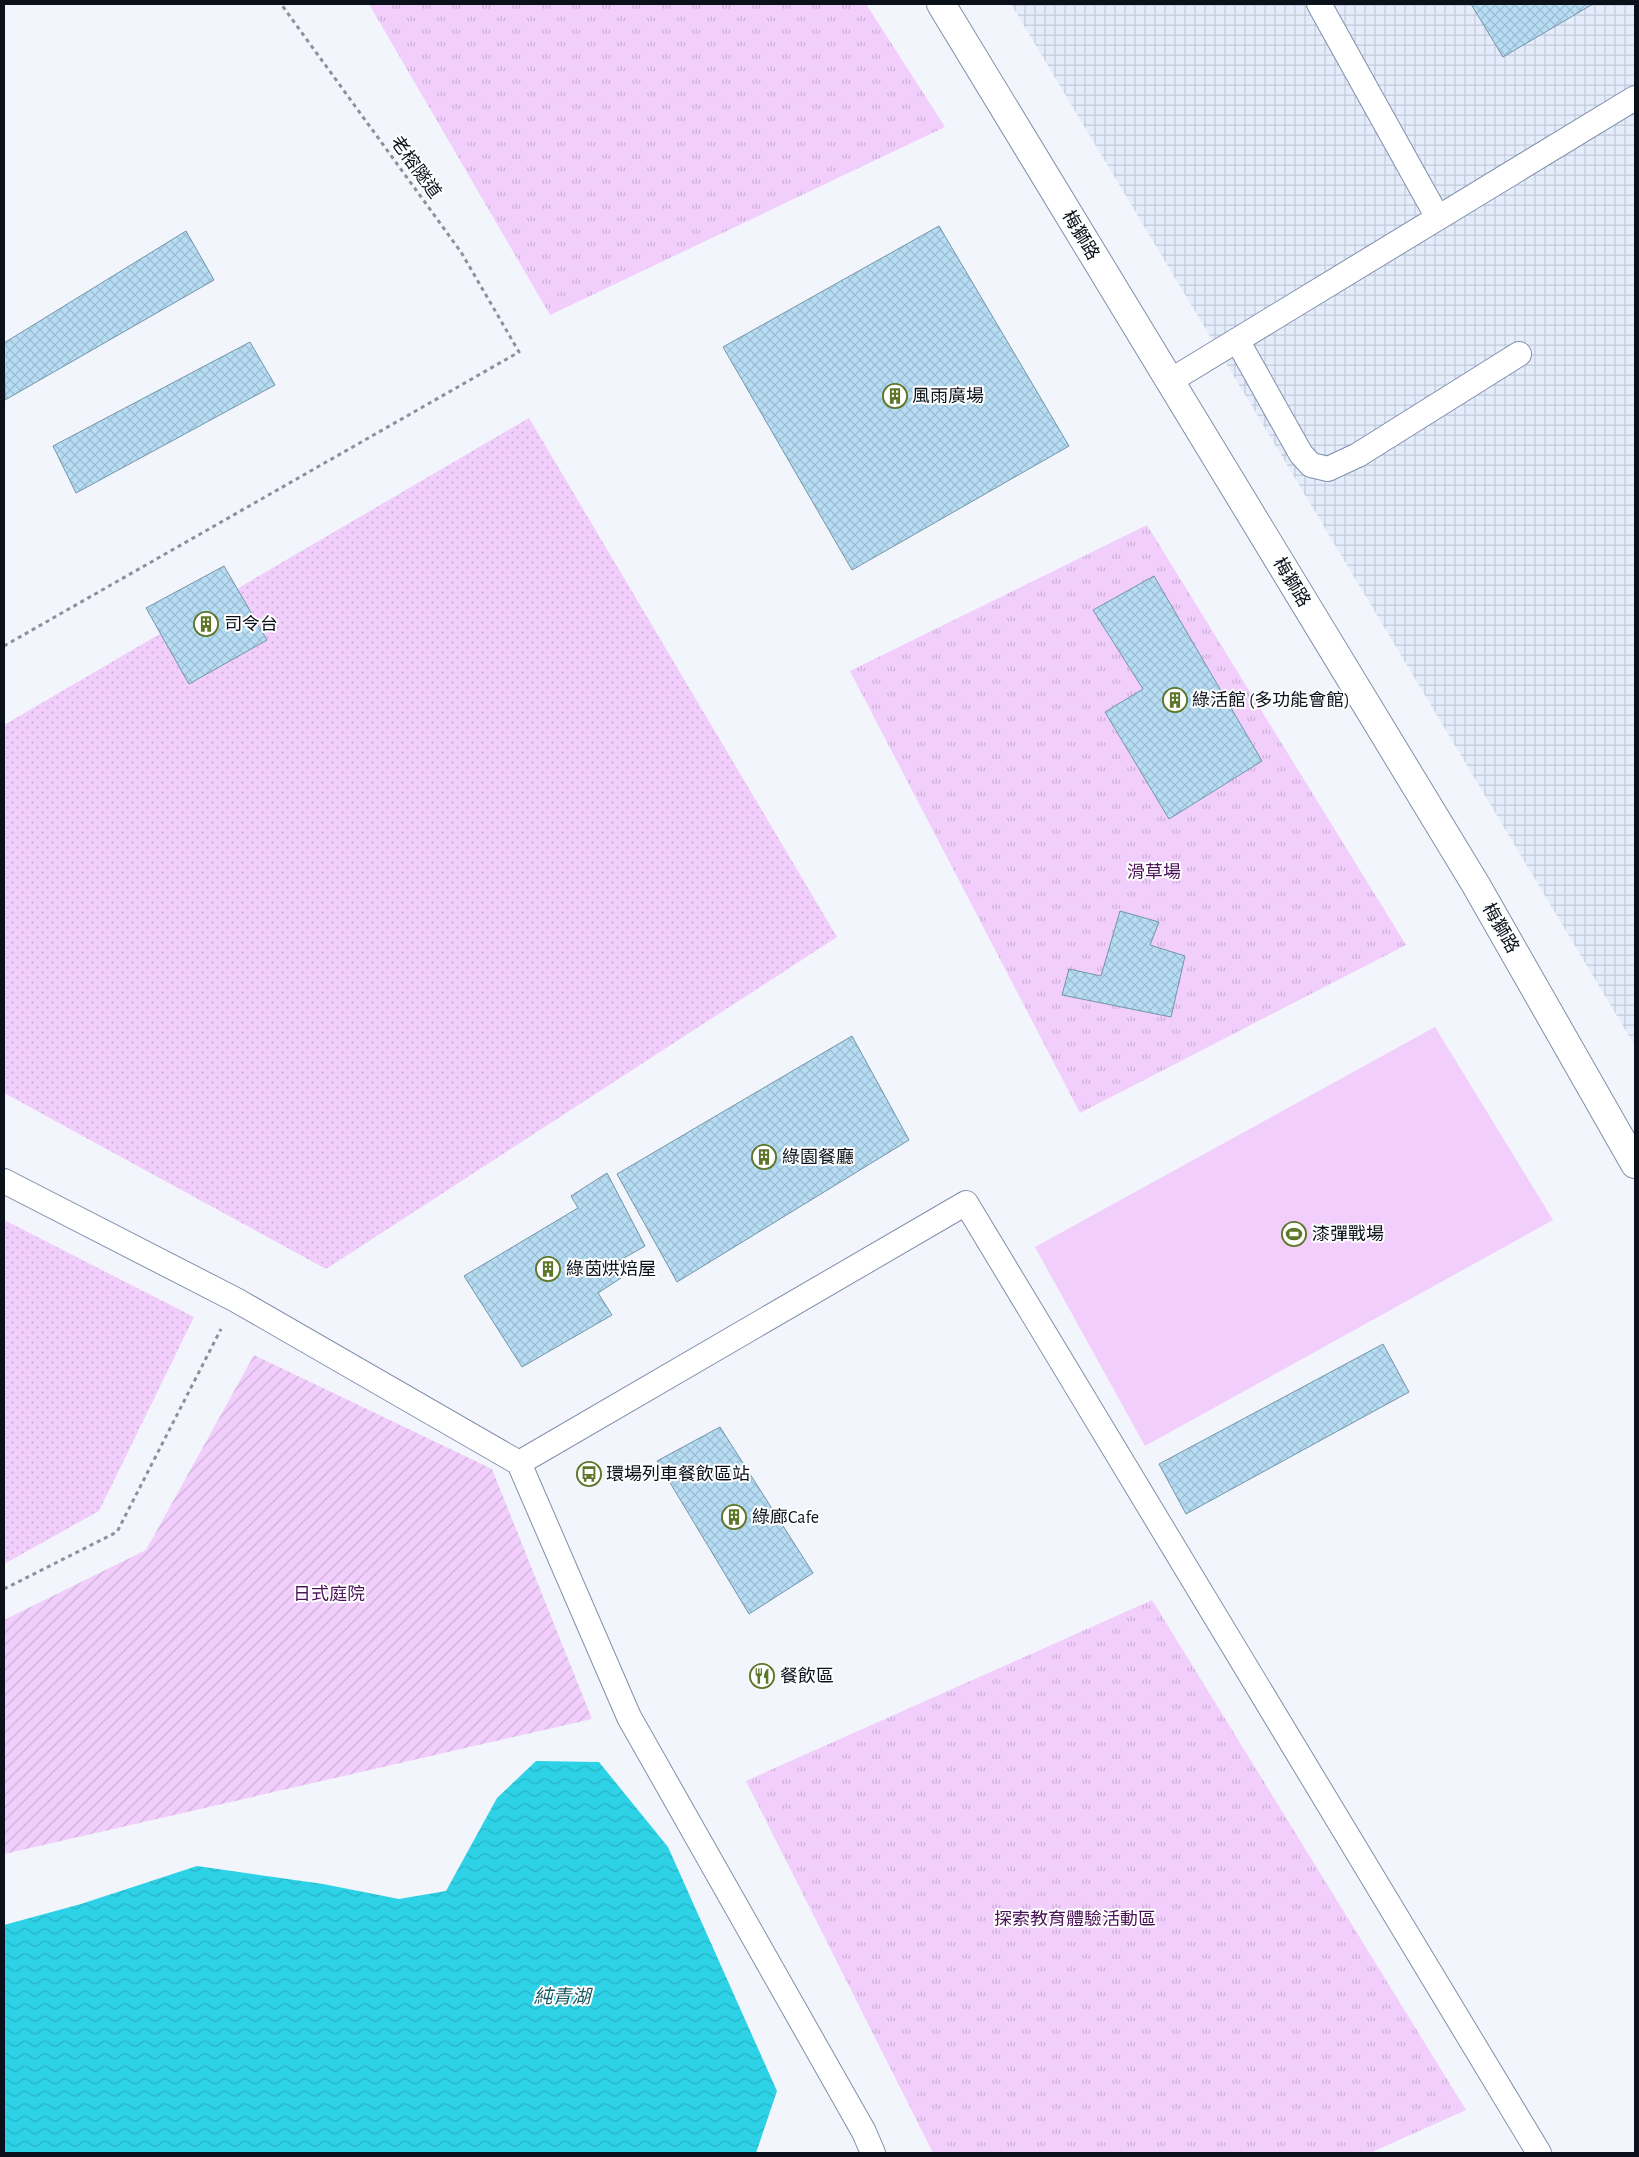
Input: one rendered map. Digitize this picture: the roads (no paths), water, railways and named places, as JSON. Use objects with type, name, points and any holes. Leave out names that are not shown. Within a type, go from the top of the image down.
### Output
[{"type":"street","name":"梅獅路","points":[[941,4],[1476,885],[1635,1164]]},
{"type":"lane","points":[[1320,4],[1438,218]]},
{"type":"lane","points":[[1170,381],[1635,98]]},
{"type":"lane","points":[[1237,340],[1301,454],[1310,465],[1328,469],[1358,455],[1519,354]]},
{"type":"lane","points":[[4,1181],[236,1300],[518,1463],[629,1717],[864,2132],[872,2153]]},
{"type":"lane","points":[[518,1463],[966,1203],[1540,2153]]},
{"type":"water","name":"純青湖","points":[[536,1761],[599,1762],[668,1847],[777,2091],[756,2153],[4,2153],[4,1925],[81,1904],[197,1866],[323,1884],[399,1899],[446,1891],[497,1798]]},
{"type":"place","name":"風雨廣場","points":[[895,396]]},
{"type":"place","name":"司令台","points":[[206,624]]},
{"type":"place","name":"綠活館 (多功能會館)","points":[[1175,700]]},
{"type":"place","name":"綠園餐廳","points":[[764,1157]]},
{"type":"place","name":"漆彈戰場","points":[[1294,1234]]},
{"type":"place","name":"綠茵烘焙屋","points":[[548,1269]]},
{"type":"place","name":"環場列車餐飲區站","points":[[589,1474]]},
{"type":"place","name":"綠廊Cafe","points":[[734,1517]]},
{"type":"place","name":"餐飲區","points":[[762,1676]]},
{"type":"park label","name":"滑草場","points":[[1154,872]]},
{"type":"park label","name":"日式庭院","points":[[329,1594]]},
{"type":"park label","name":"探索教育體驗活動區","points":[[1075,1919]]}]
